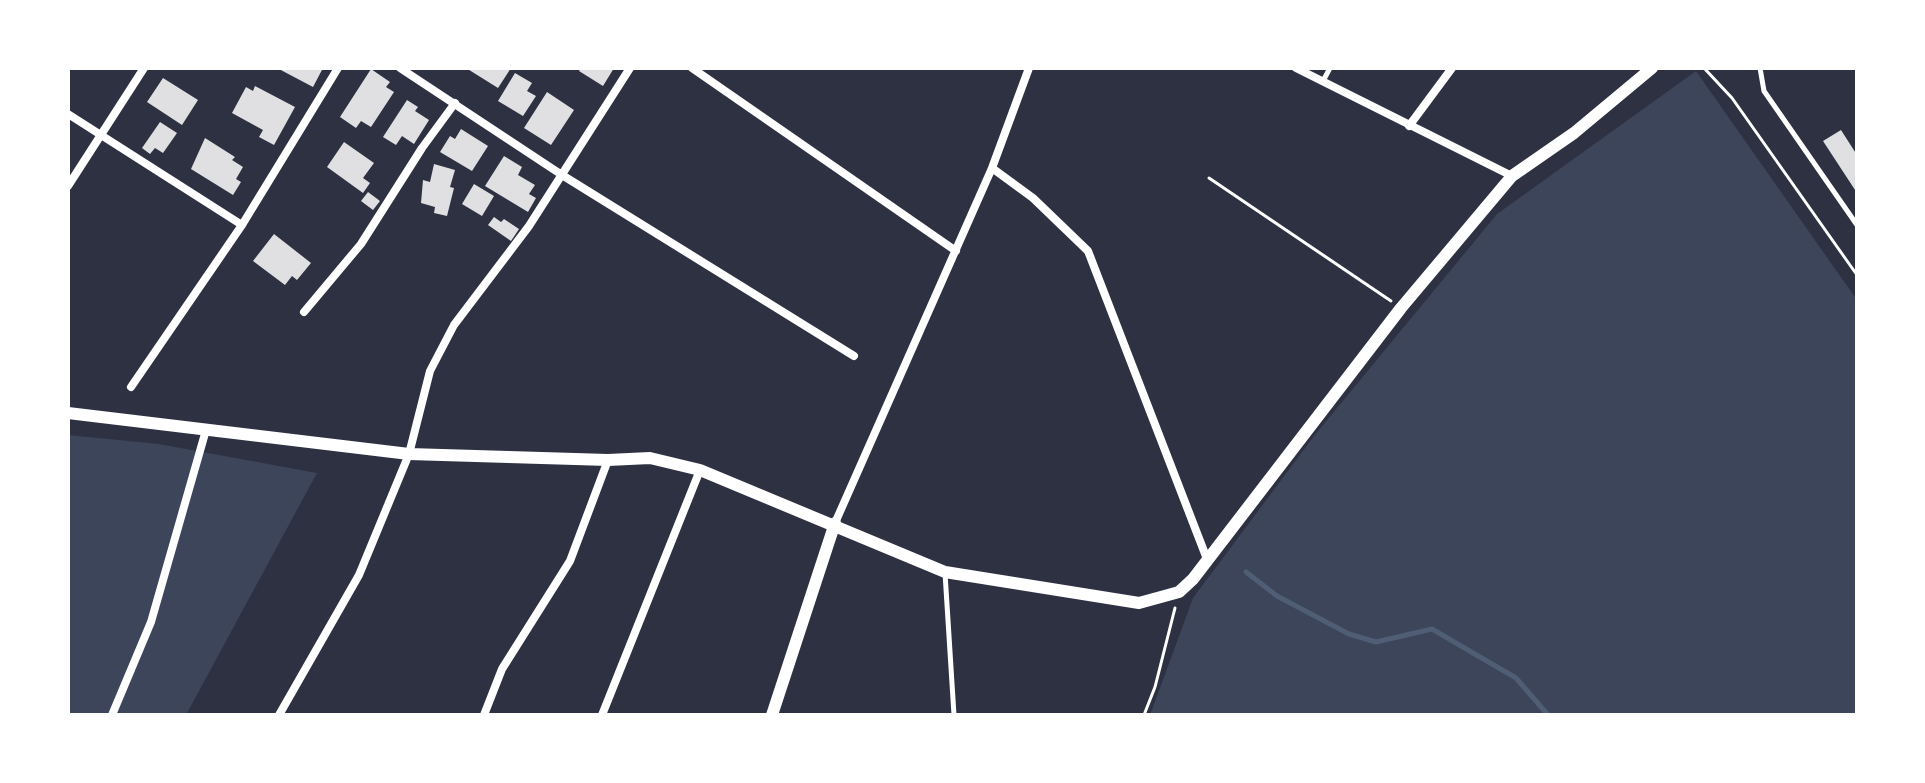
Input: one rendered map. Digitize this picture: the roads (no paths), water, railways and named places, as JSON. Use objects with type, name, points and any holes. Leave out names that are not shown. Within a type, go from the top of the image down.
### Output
[{"type":"street","points":[[68,186],[144,68]]},
{"type":"street","points":[[131,387],[242,225],[338,68]]},
{"type":"street","points":[[400,68],[562,175],[854,356]]},
{"type":"street","points":[[279,715],[359,575],[409,454],[430,371],[454,325],[529,226],[630,68]]},
{"type":"street","points":[[692,68],[956,251]]},
{"type":"street","points":[[772,715],[835,523],[992,168],[1029,68]]},
{"type":"street","points":[[1296,68],[1512,176]]},
{"type":"street","points":[[1409,126],[1452,68]]},
{"type":"street","points":[[68,413],[409,454],[608,460],[650,458],[700,470],[835,523],[945,572],[1139,603],[1179,592],[1401,308],[1512,176],[1574,133],[1652,68]]},
{"type":"street","points":[[304,312],[361,244],[422,148],[455,103]]},
{"type":"street","points":[[68,114],[242,225]]},
{"type":"street","points":[[992,168],[1033,198],[1088,251],[1207,559]]},
{"type":"street","points":[[112,715],[151,622],[206,430]]},
{"type":"street","points":[[484,715],[502,669],[570,561],[608,460]]},
{"type":"street","points":[[602,715],[700,470]]},
{"type":"lane","points":[[1322,82],[1330,68]]},
{"type":"lane","points":[[1760,68],[1764,91],[1857,225]]},
{"type":"lane","points":[[945,572],[954,715]]},
{"type":"waterway","points":[[1246,572],[1277,596],[1349,634],[1376,642],[1432,629],[1516,678],[1548,715]]}]
